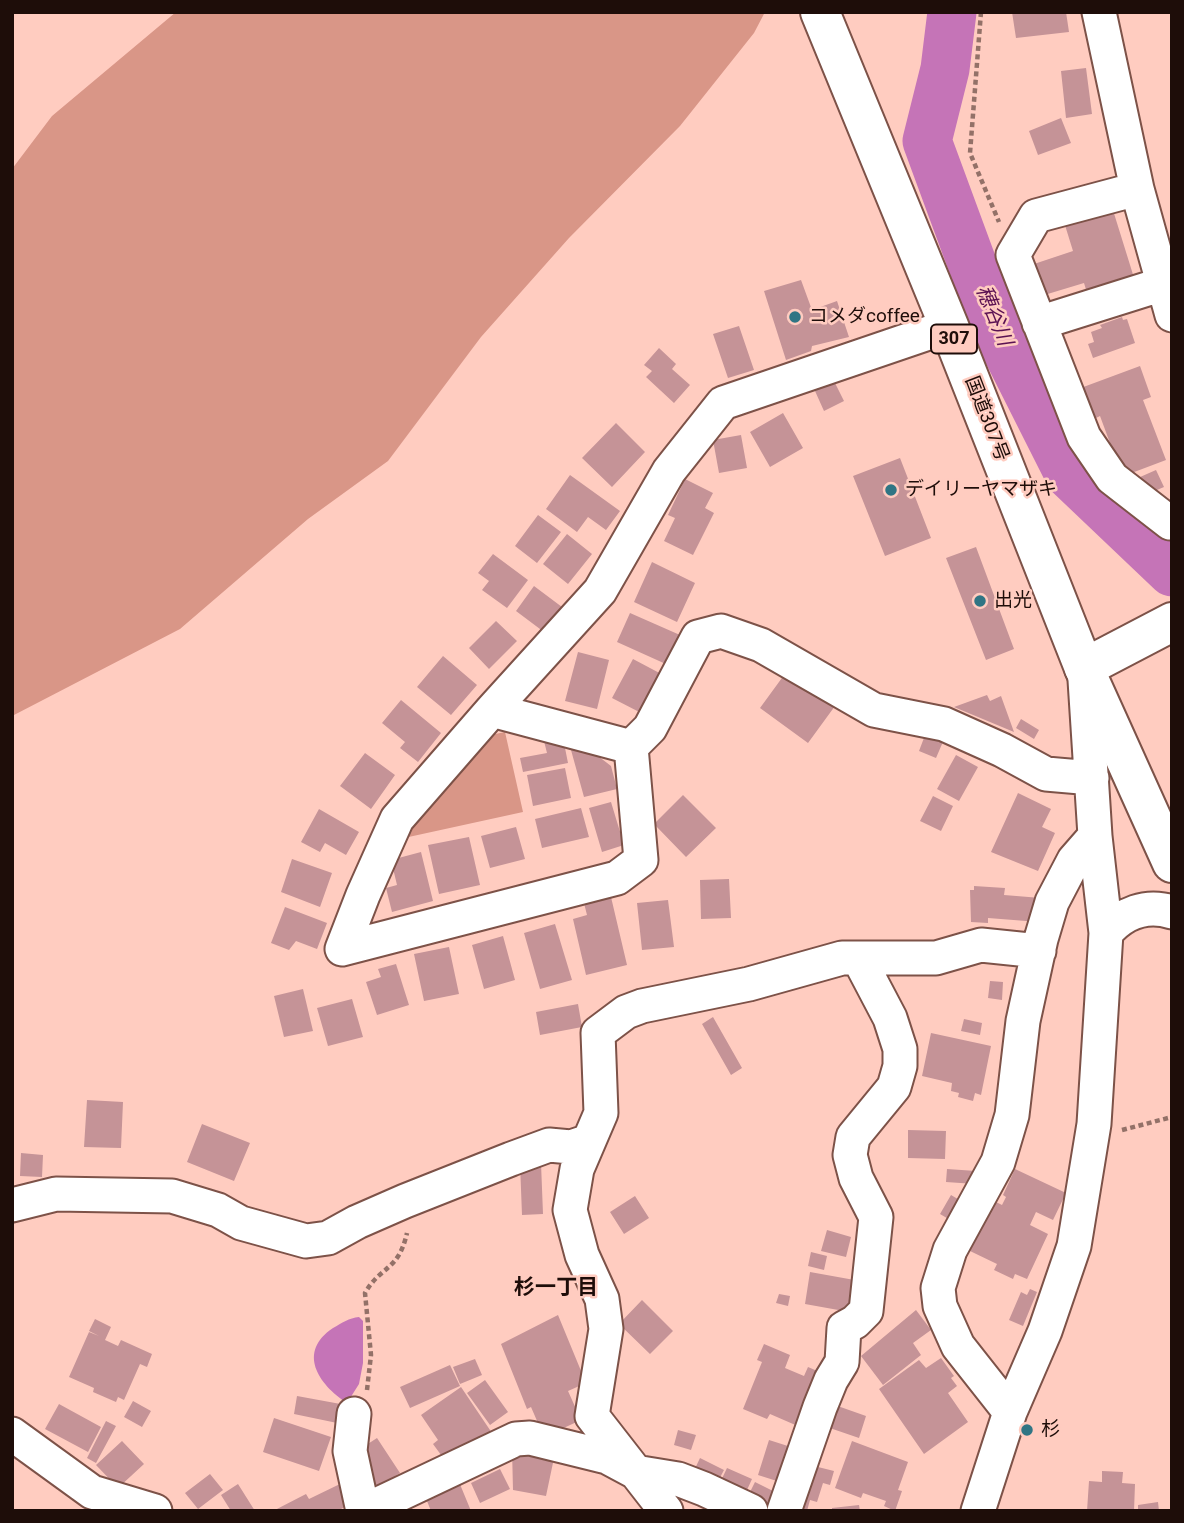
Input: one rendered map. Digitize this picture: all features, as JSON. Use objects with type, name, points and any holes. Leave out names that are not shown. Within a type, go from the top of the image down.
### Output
[{"type":"main road","name":"国道307号","points":[[820,12],[949,326],[1084,668],[1172,863]]},
{"type":"main road","points":[[1084,668],[1172,622]]},
{"type":"street","points":[[1040,323],[1168,299],[1137,189],[1099,12]]},
{"type":"street","points":[[1137,189],[1036,216],[1013,255],[1084,437],[1112,478],[1171,521]]},
{"type":"street","points":[[631,747],[641,860],[617,878],[342,949],[397,819],[600,591],[668,471],[723,403],[949,326]]},
{"type":"street","points":[[631,747],[650,728],[698,637],[722,631],[761,645],[874,710],[944,724],[1002,750],[1046,774],[1092,778]]},
{"type":"street","points":[[978,1511],[1010,1412],[1045,1331],[1074,1246],[1092,1137],[1106,933],[1094,836],[1084,668]]},
{"type":"street","points":[[492,710],[631,747]]},
{"type":"street","points":[[1010,1412],[958,1346],[940,1306],[938,1288],[950,1250],[998,1162],[1012,1115],[1023,1021],[1052,902],[1074,860],[1094,836]]},
{"type":"street","points":[[1106,933],[1116,921],[1144,909],[1159,908],[1172,912]]},
{"type":"street","points":[[666,1511],[592,1416],[606,1329],[603,1299],[582,1255],[570,1210],[578,1168],[601,1113],[598,1033],[626,1012],[642,1006],[749,984],[842,958],[936,958],[981,945],[1038,951]]},
{"type":"street","points":[[784,1511],[827,1389],[842,1362],[844,1328],[866,1311],[876,1217],[856,1178],[850,1155],[851,1146],[859,1128],[894,1087],[900,1066],[900,1049],[890,1018],[859,959]]},
{"type":"street","points":[[12,1205],[56,1194],[173,1196],[218,1210],[241,1223],[283,1237],[306,1241],[328,1238],[405,1201],[550,1145],[571,1147],[589,1141]]},
{"type":"street","points":[[354,1414],[350,1451],[363,1511],[516,1439],[530,1438],[607,1457],[635,1472],[678,1479],[751,1511]]},
{"type":"street","points":[[12,1434],[92,1493],[155,1511]]},
{"type":"path","points":[[981,12],[970,153],[1013,255]]},
{"type":"path","points":[[1092,1137],[1172,1117]]},
{"type":"path","points":[[354,1414],[369,1384],[371,1355],[365,1293],[369,1285],[396,1262],[403,1251],[407,1230],[405,1201]]},
{"type":"shaded area","points":[[176,12],[765,12],[754,33],[680,126],[569,238],[481,337],[388,461],[308,519],[180,629],[14,715],[12,719],[12,169],[52,116]]},
{"type":"shaded area","points":[[505,732],[523,812],[404,838],[481,737]]},
{"type":"shaded area","points":[[359,1317],[363,1321],[363,1363],[359,1384],[347,1403],[320,1377],[314,1357],[322,1337],[333,1328]]},
{"type":"building","points":[[1012,12],[1066,12],[1069,32],[1016,38]]},
{"type":"building","points":[[1086,68],[1092,114],[1066,118],[1061,71]]},
{"type":"building","points":[[1061,118],[1071,143],[1038,155],[1029,131]]},
{"type":"building","points":[[1112,207],[1135,281],[1088,296],[1084,283],[1041,296],[1031,265],[1073,251],[1064,222]]},
{"type":"building","points":[[801,280],[812,310],[837,301],[849,337],[812,346],[811,351],[786,360],[764,291]]},
{"type":"building","points":[[1122,317],[1123,320],[1127,319],[1135,343],[1093,358],[1088,344],[1094,342],[1091,332],[1102,328],[1100,325]]},
{"type":"building","points":[[739,326],[754,370],[728,378],[713,334]]},
{"type":"building","points":[[659,348],[676,364],[672,369],[690,385],[674,403],[646,377],[652,371],[644,365]]},
{"type":"building","points":[[1140,366],[1151,397],[1143,400],[1166,460],[1121,477],[1105,445],[1110,443],[1100,416],[1094,419],[1078,389]]},
{"type":"building","points":[[834,381],[844,401],[824,411],[815,391]]},
{"type":"building","points":[[783,413],[803,448],[770,467],[750,432]]},
{"type":"building","points":[[616,423],[645,452],[612,487],[582,458]]},
{"type":"building","points":[[741,435],[747,468],[719,473],[713,440]]},
{"type":"building","points":[[900,458],[931,538],[885,556],[853,476]]},
{"type":"building","points":[[1156,470],[1164,487],[1138,498],[1131,481]]},
{"type":"building","points":[[570,475],[620,511],[606,530],[588,517],[577,532],[546,509]]},
{"type":"building","points":[[685,479],[713,493],[705,508],[714,513],[693,555],[664,541],[675,518],[668,515]]},
{"type":"building","points":[[538,515],[561,532],[537,563],[515,546]]},
{"type":"building","points":[[567,534],[592,554],[568,584],[543,564]]},
{"type":"building","points":[[976,547],[1014,649],[986,660],[946,558]]},
{"type":"building","points":[[493,554],[528,580],[507,608],[482,590],[489,581],[478,573]]},
{"type":"building","points":[[652,562],[695,583],[677,622],[634,602]]},
{"type":"building","points":[[534,586],[566,610],[548,635],[516,611]]},
{"type":"building","points":[[630,613],[680,635],[668,665],[617,642]]},
{"type":"building","points":[[496,621],[517,641],[489,669],[469,648]]},
{"type":"building","points":[[578,652],[609,660],[597,709],[565,701]]},
{"type":"building","points":[[443,656],[477,685],[451,715],[417,687]]},
{"type":"building","points":[[633,659],[667,677],[647,716],[612,698]]},
{"type":"building","points":[[787,671],[835,706],[808,743],[760,708]]},
{"type":"building","points":[[987,695],[990,701],[1001,696],[1014,732],[954,707]]},
{"type":"building","points":[[401,700],[441,733],[418,762],[400,748],[405,742],[382,723]]},
{"type":"building","points":[[1021,719],[1039,730],[1034,739],[1016,728]]},
{"type":"building","points":[[927,730],[945,737],[936,758],[919,751]]},
{"type":"building","points":[[563,738],[568,763],[523,772],[520,758],[547,753],[544,741]]},
{"type":"building","points":[[585,746],[611,766],[617,789],[584,797],[571,750]]},
{"type":"building","points":[[365,753],[395,775],[371,809],[340,786]]},
{"type":"building","points":[[956,755],[978,767],[959,801],[937,789]]},
{"type":"building","points":[[565,768],[571,798],[533,806],[527,775]]},
{"type":"building","points":[[1018,793],[1051,809],[1042,827],[1055,833],[1038,871],[991,852]]},
{"type":"building","points":[[683,795],[716,828],[686,857],[654,824]]},
{"type":"building","points":[[933,796],[953,806],[941,831],[920,821]]},
{"type":"building","points":[[611,802],[624,845],[602,852],[589,808]]},
{"type":"building","points":[[581,808],[589,837],[542,848],[535,819]]},
{"type":"building","points":[[319,809],[359,832],[346,855],[325,843],[320,852],[301,842]]},
{"type":"building","points":[[516,827],[525,859],[490,868],[481,836]]},
{"type":"building","points":[[469,837],[480,885],[439,894],[428,845]]},
{"type":"building","points":[[421,852],[433,901],[392,912],[386,888],[397,885],[391,860]]},
{"type":"building","points":[[292,859],[332,873],[320,907],[281,892]]},
{"type":"building","points":[[729,879],[731,918],[701,919],[700,880]]},
{"type":"building","points":[[974,886],[1005,888],[1004,895],[1041,898],[1039,922],[988,918],[988,923],[971,922],[970,890],[974,890]]},
{"type":"building","points":[[611,897],[627,965],[586,975],[573,919],[587,915],[584,903]]},
{"type":"building","points":[[668,900],[674,947],[642,950],[637,903]]},
{"type":"building","points":[[285,907],[327,923],[317,949],[296,941],[289,950],[271,943]]},
{"type":"building","points":[[555,924],[572,980],[540,989],[524,933]]},
{"type":"building","points":[[503,936],[515,980],[484,989],[472,945]]},
{"type":"building","points":[[449,947],[459,994],[424,1001],[414,954]]},
{"type":"building","points":[[396,964],[409,1005],[377,1015],[366,982],[381,977],[378,969]]},
{"type":"building","points":[[990,981],[1003,982],[1002,1000],[988,998]]},
{"type":"building","points":[[303,989],[313,1031],[284,1037],[274,996]]},
{"type":"building","points":[[352,999],[363,1037],[328,1046],[317,1008]]},
{"type":"building","points":[[578,1004],[582,1027],[540,1035],[536,1012]]},
{"type":"building","points":[[713,1017],[742,1068],[731,1075],[702,1024]]},
{"type":"building","points":[[964,1019],[982,1023],[980,1035],[961,1031]]},
{"type":"building","points":[[931,1033],[991,1046],[981,1095],[975,1093],[973,1101],[958,1097],[959,1093],[951,1091],[952,1083],[922,1076]]},
{"type":"building","points":[[87,1100],[123,1102],[121,1148],[84,1147]]},
{"type":"building","points":[[202,1124],[250,1143],[234,1181],[187,1162]]},
{"type":"building","points":[[908,1130],[946,1131],[945,1159],[908,1158]]},
{"type":"building","points":[[21,1153],[43,1155],[42,1177],[20,1176]]},
{"type":"building","points":[[520,1163],[541,1163],[543,1214],[522,1215]]},
{"type":"building","points":[[947,1169],[976,1171],[975,1184],[946,1182]]},
{"type":"building","points":[[1015,1169],[1066,1193],[1053,1220],[1036,1212],[1030,1225],[1048,1234],[1027,1279],[1015,1274],[1013,1279],[994,1270],[997,1264],[970,1251],[994,1201],[1002,1205],[1006,1197],[1003,1195]]},
{"type":"building","points":[[951,1195],[968,1205],[957,1224],[940,1214]]},
{"type":"building","points":[[635,1196],[649,1218],[624,1234],[610,1212]]},
{"type":"building","points":[[827,1230],[851,1237],[846,1257],[821,1251]]},
{"type":"building","points":[[811,1252],[827,1256],[824,1270],[808,1266]]},
{"type":"building","points":[[810,1272],[860,1281],[855,1313],[805,1304]]},
{"type":"building","points":[[1030,1289],[1037,1292],[1023,1326],[1009,1320],[1021,1292],[1027,1295]]},
{"type":"building","points":[[779,1294],[790,1296],[788,1306],[776,1303]]},
{"type":"building","points":[[642,1300],[673,1331],[650,1354],[619,1324]]},
{"type":"building","points":[[916,1310],[931,1330],[913,1343],[921,1355],[883,1385],[861,1356]]},
{"type":"building","points":[[558,1315],[586,1383],[568,1391],[581,1420],[544,1437],[531,1407],[527,1409],[501,1344]]},
{"type":"building","points":[[95,1319],[111,1327],[105,1340],[118,1346],[121,1340],[152,1354],[147,1367],[140,1364],[124,1400],[118,1397],[116,1402],[69,1377],[89,1332],[99,1336],[89,1331]]},
{"type":"building","points":[[764,1344],[790,1355],[785,1368],[804,1376],[808,1367],[822,1373],[800,1427],[770,1414],[767,1419],[743,1409],[762,1362],[757,1360]]},
{"type":"building","points":[[941,1358],[954,1376],[951,1378],[957,1386],[948,1393],[968,1422],[924,1454],[879,1389],[919,1360],[926,1368]]},
{"type":"building","points":[[475,1359],[482,1375],[460,1384],[453,1367]]},
{"type":"building","points":[[450,1365],[460,1386],[410,1408],[400,1387]]},
{"type":"building","points":[[485,1380],[508,1412],[490,1425],[467,1393]]},
{"type":"building","points":[[461,1387],[492,1433],[470,1448],[466,1444],[444,1459],[433,1444],[438,1440],[421,1415]]},
{"type":"building","points":[[297,1396],[346,1405],[342,1424],[294,1414]]},
{"type":"building","points":[[133,1401],[151,1411],[142,1427],[124,1417]]},
{"type":"building","points":[[59,1404],[101,1427],[88,1452],[45,1429]]},
{"type":"building","points":[[832,1404],[866,1416],[859,1438],[824,1426]]},
{"type":"building","points":[[274,1418],[331,1437],[319,1471],[263,1452]]},
{"type":"building","points":[[106,1421],[116,1426],[96,1463],[87,1458]]},
{"type":"building","points":[[678,1430],[696,1435],[691,1450],[674,1445]]},
{"type":"building","points":[[377,1438],[400,1473],[376,1488],[354,1453]]},
{"type":"building","points":[[769,1440],[791,1447],[780,1482],[758,1475]]},
{"type":"building","points":[[122,1441],[144,1464],[118,1488],[96,1465]]},
{"type":"building","points":[[852,1441],[908,1462],[898,1490],[902,1491],[895,1511],[884,1506],[886,1501],[863,1493],[861,1498],[835,1488]]},
{"type":"building","points":[[512,1449],[554,1458],[546,1496],[513,1490]]},
{"type":"building","points":[[700,1458],[724,1470],[715,1487],[692,1475]]},
{"type":"building","points":[[810,1465],[834,1471],[830,1485],[823,1483],[817,1502],[810,1500],[807,1511],[797,1511]]},
{"type":"building","points":[[727,1468],[752,1479],[742,1501],[717,1489]]},
{"type":"building","points":[[500,1469],[510,1489],[480,1503],[471,1483]]},
{"type":"building","points":[[1102,1471],[1123,1472],[1122,1483],[1135,1484],[1134,1511],[1087,1511],[1089,1481],[1102,1482]]},
{"type":"building","points":[[210,1474],[223,1490],[198,1509],[185,1493]]},
{"type":"building","points":[[457,1477],[471,1511],[431,1511],[423,1491]]},
{"type":"building","points":[[755,1482],[777,1493],[768,1511],[762,1511],[745,1502]]},
{"type":"building","points":[[342,1483],[353,1503],[337,1511],[273,1511],[306,1494],[309,1499]]},
{"type":"building","points":[[238,1484],[255,1511],[231,1511],[221,1495]]},
{"type":"building","points":[[1158,1502],[1159,1511],[1138,1511],[1138,1505]]},
{"type":"building","points":[[859,1505],[860,1511],[832,1511],[832,1508]]},
{"type":"waterway","name":"穂谷川","points":[[952,12],[945,69],[927,141],[997,331],[1069,474],[1172,572]]},
{"type":"place","name":"コメダcoffee","points":[[795,317]]},
{"type":"place","name":"デイリーヤマザキ","points":[[891,490]]},
{"type":"place","name":"出光","points":[[980,601]]},
{"type":"place","name":"杉","points":[[1027,1430]]},
{"type":"district","name":"杉一丁目","points":[[556,1289]]}]
